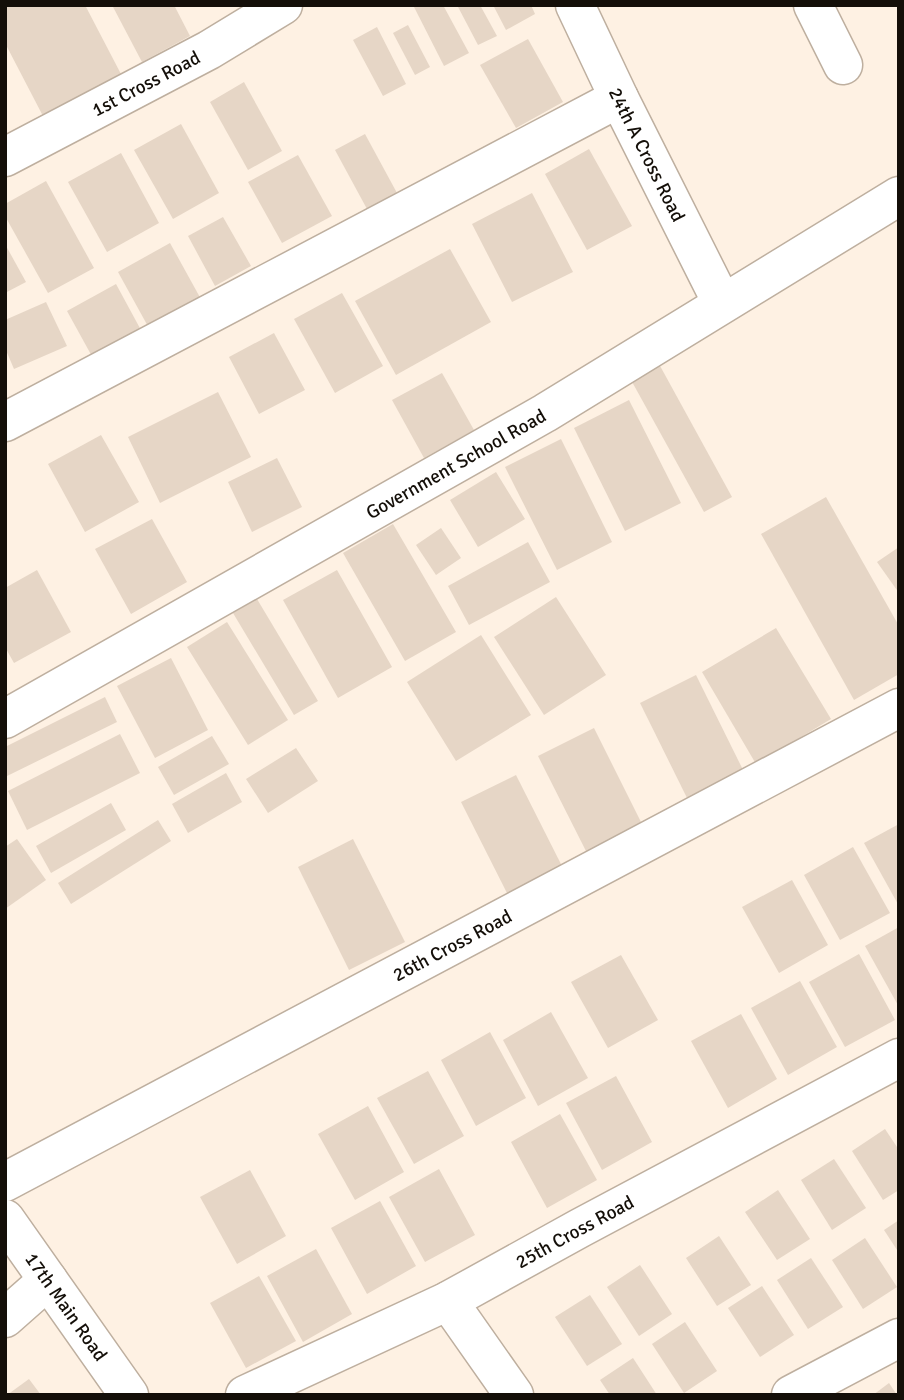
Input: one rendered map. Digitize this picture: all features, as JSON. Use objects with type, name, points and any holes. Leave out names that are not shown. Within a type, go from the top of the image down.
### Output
[{"type":"street","name":"1st Cross Road","points":[[5,157],[209,50],[283,5]]},
{"type":"street","name":"24th A Cross Road","points":[[575,5],[722,303]]},
{"type":"street","points":[[813,5],[844,65]]},
{"type":"street","points":[[5,422],[619,98]]},
{"type":"street","name":"Government School Road","points":[[5,719],[545,413],[899,196]]},
{"type":"street","name":"26th Cross Road","points":[[5,1182],[899,708]]},
{"type":"street","name":"25th Cross Road","points":[[245,1395],[448,1301],[899,1058]]},
{"type":"street","name":"17th Main Road","points":[[5,1219],[128,1395]]},
{"type":"street","points":[[5,1318],[48,1280]]},
{"type":"street","points":[[448,1301],[514,1395]]},
{"type":"street","points":[[791,1395],[899,1338]]},
{"type":"building","points":[[5,5],[85,5],[122,76],[44,118],[5,43]]},
{"type":"building","points":[[112,5],[174,5],[190,36],[142,62]]},
{"type":"building","points":[[413,5],[443,5],[469,53],[444,66]]},
{"type":"building","points":[[457,5],[480,5],[497,36],[478,45]]},
{"type":"building","points":[[493,5],[531,5],[535,14],[506,30]]},
{"type":"building","points":[[408,25],[430,67],[415,75],[393,33]]},
{"type":"building","points":[[377,27],[406,84],[383,96],[353,40]]},
{"type":"building","points":[[528,39],[563,102],[516,128],[480,65]]},
{"type":"building","points":[[244,82],[282,151],[248,170],[210,102]]},
{"type":"building","points":[[181,124],[219,193],[173,219],[134,150]]},
{"type":"building","points":[[365,134],[397,193],[367,209],[335,150]]},
{"type":"building","points":[[589,149],[632,226],[587,250],[545,174]]},
{"type":"building","points":[[121,153],[159,223],[107,252],[68,182]]},
{"type":"building","points":[[298,155],[332,216],[282,243],[248,182]]},
{"type":"building","points":[[46,181],[94,268],[48,293],[5,216],[5,204]]},
{"type":"building","points":[[532,193],[573,272],[512,302],[472,224]]},
{"type":"building","points":[[223,217],[251,266],[215,286],[188,236]]},
{"type":"building","points":[[170,243],[202,301],[150,330],[118,272]]},
{"type":"building","points":[[5,244],[26,282],[5,293]]},
{"type":"building","points":[[450,249],[491,322],[396,375],[355,301]]},
{"type":"building","points":[[116,284],[142,332],[94,360],[67,311]]},
{"type":"building","points":[[342,293],[383,366],[335,393],[294,319]]},
{"type":"building","points":[[46,302],[67,346],[14,369],[5,348],[5,320]]},
{"type":"building","points":[[274,333],[305,390],[259,414],[229,357]]},
{"type":"building","points":[[659,364],[732,497],[704,512],[631,380]]},
{"type":"building","points":[[442,373],[474,430],[424,458],[392,400]]},
{"type":"building","points":[[218,392],[251,457],[160,503],[128,437]]},
{"type":"building","points":[[629,400],[681,503],[625,531],[574,428]]},
{"type":"building","points":[[101,435],[139,502],[85,532],[48,464]]},
{"type":"building","points":[[561,439],[612,542],[557,570],[505,467]]},
{"type":"building","points":[[277,458],[302,507],[252,532],[228,482]]},
{"type":"building","points":[[496,472],[525,519],[478,547],[450,500]]},
{"type":"building","points":[[826,497],[899,626],[899,674],[854,700],[761,534]]},
{"type":"building","points":[[152,519],[187,582],[131,614],[95,549]]},
{"type":"building","points":[[393,524],[456,632],[405,661],[343,553]]},
{"type":"building","points":[[441,528],[461,558],[436,575],[416,545]]},
{"type":"building","points":[[528,542],[550,582],[469,625],[448,586]]},
{"type":"building","points":[[899,547],[899,593],[877,562]]},
{"type":"building","points":[[37,570],[71,632],[14,663],[5,647],[5,588]]},
{"type":"building","points":[[337,570],[392,667],[338,698],[283,600]]},
{"type":"building","points":[[556,597],[606,675],[544,715],[494,637]]},
{"type":"building","points":[[257,599],[318,701],[294,715],[233,613]]},
{"type":"building","points":[[227,622],[288,720],[248,745],[187,647]]},
{"type":"building","points":[[776,628],[831,719],[756,764],[702,672]]},
{"type":"building","points":[[481,635],[531,715],[456,761],[407,682]]},
{"type":"building","points":[[171,658],[208,730],[155,758],[117,686]]},
{"type":"building","points":[[696,675],[747,778],[691,806],[640,703]]},
{"type":"building","points":[[105,697],[117,722],[5,777],[5,747]]},
{"type":"building","points":[[594,728],[646,832],[590,859],[538,756]]},
{"type":"building","points":[[120,734],[140,773],[27,830],[8,791]]},
{"type":"building","points":[[212,736],[229,764],[174,795],[158,767]]},
{"type":"building","points":[[296,748],[318,781],[268,813],[246,779]]},
{"type":"building","points":[[226,773],[242,802],[188,833],[172,804]]},
{"type":"building","points":[[516,775],[568,878],[513,905],[461,802]]},
{"type":"building","points":[[111,803],[126,830],[51,873],[36,846]]},
{"type":"building","points":[[158,820],[171,841],[71,904],[58,883]]},
{"type":"building","points":[[899,824],[899,906],[864,843]]},
{"type":"building","points":[[17,839],[46,880],[5,909],[5,847]]},
{"type":"building","points":[[353,839],[405,942],[349,970],[298,867]]},
{"type":"building","points":[[853,847],[890,913],[840,940],[804,875]]},
{"type":"building","points":[[792,880],[828,945],[779,973],[742,907]]},
{"type":"building","points":[[899,927],[899,1007],[865,946]]},
{"type":"building","points":[[859,954],[895,1020],[845,1047],[809,982]]},
{"type":"building","points":[[621,955],[658,1020],[608,1048],[571,982]]},
{"type":"building","points":[[800,981],[837,1047],[788,1075],[751,1008]]},
{"type":"building","points":[[551,1012],[588,1078],[538,1106],[503,1040]]},
{"type":"building","points":[[741,1014],[777,1079],[728,1108],[691,1041]]},
{"type":"building","points":[[490,1032],[526,1098],[476,1126],[441,1060]]},
{"type":"building","points":[[428,1071],[464,1136],[414,1164],[377,1098]]},
{"type":"building","points":[[616,1076],[652,1142],[602,1170],[566,1103]]},
{"type":"building","points":[[368,1106],[404,1172],[355,1200],[318,1134]]},
{"type":"building","points":[[560,1114],[597,1180],[547,1208],[511,1142]]},
{"type":"building","points":[[885,1129],[899,1150],[899,1190],[883,1200],[852,1151]]},
{"type":"building","points":[[834,1159],[866,1208],[832,1230],[801,1180]]},
{"type":"building","points":[[439,1169],[475,1235],[425,1262],[389,1197]]},
{"type":"building","points":[[250,1170],[286,1236],[237,1264],[200,1197]]},
{"type":"building","points":[[778,1190],[810,1239],[777,1260],[745,1212]]},
{"type":"building","points":[[380,1201],[416,1266],[367,1294],[331,1228]]},
{"type":"building","points":[[899,1220],[899,1253],[884,1230]]},
{"type":"building","points":[[719,1236],[751,1285],[717,1306],[686,1258]]},
{"type":"building","points":[[865,1238],[897,1287],[863,1309],[832,1260]]},
{"type":"building","points":[[316,1249],[352,1314],[303,1342],[267,1276]]},
{"type":"building","points":[[811,1258],[843,1307],[808,1329],[777,1280]]},
{"type":"building","points":[[640,1265],[672,1314],[639,1336],[607,1287]]},
{"type":"building","points":[[259,1276],[296,1341],[246,1368],[210,1303]]},
{"type":"building","points":[[762,1286],[794,1335],[760,1357],[728,1308]]},
{"type":"building","points":[[590,1295],[622,1344],[587,1366],[555,1317]]},
{"type":"building","points":[[685,1322],[717,1371],[684,1393],[652,1344]]},
{"type":"building","points":[[633,1358],[657,1395],[610,1395],[600,1380]]},
{"type":"building","points":[[29,1379],[41,1395],[7,1395]]},
{"type":"building","points":[[889,1383],[897,1395],[873,1395]]}]
